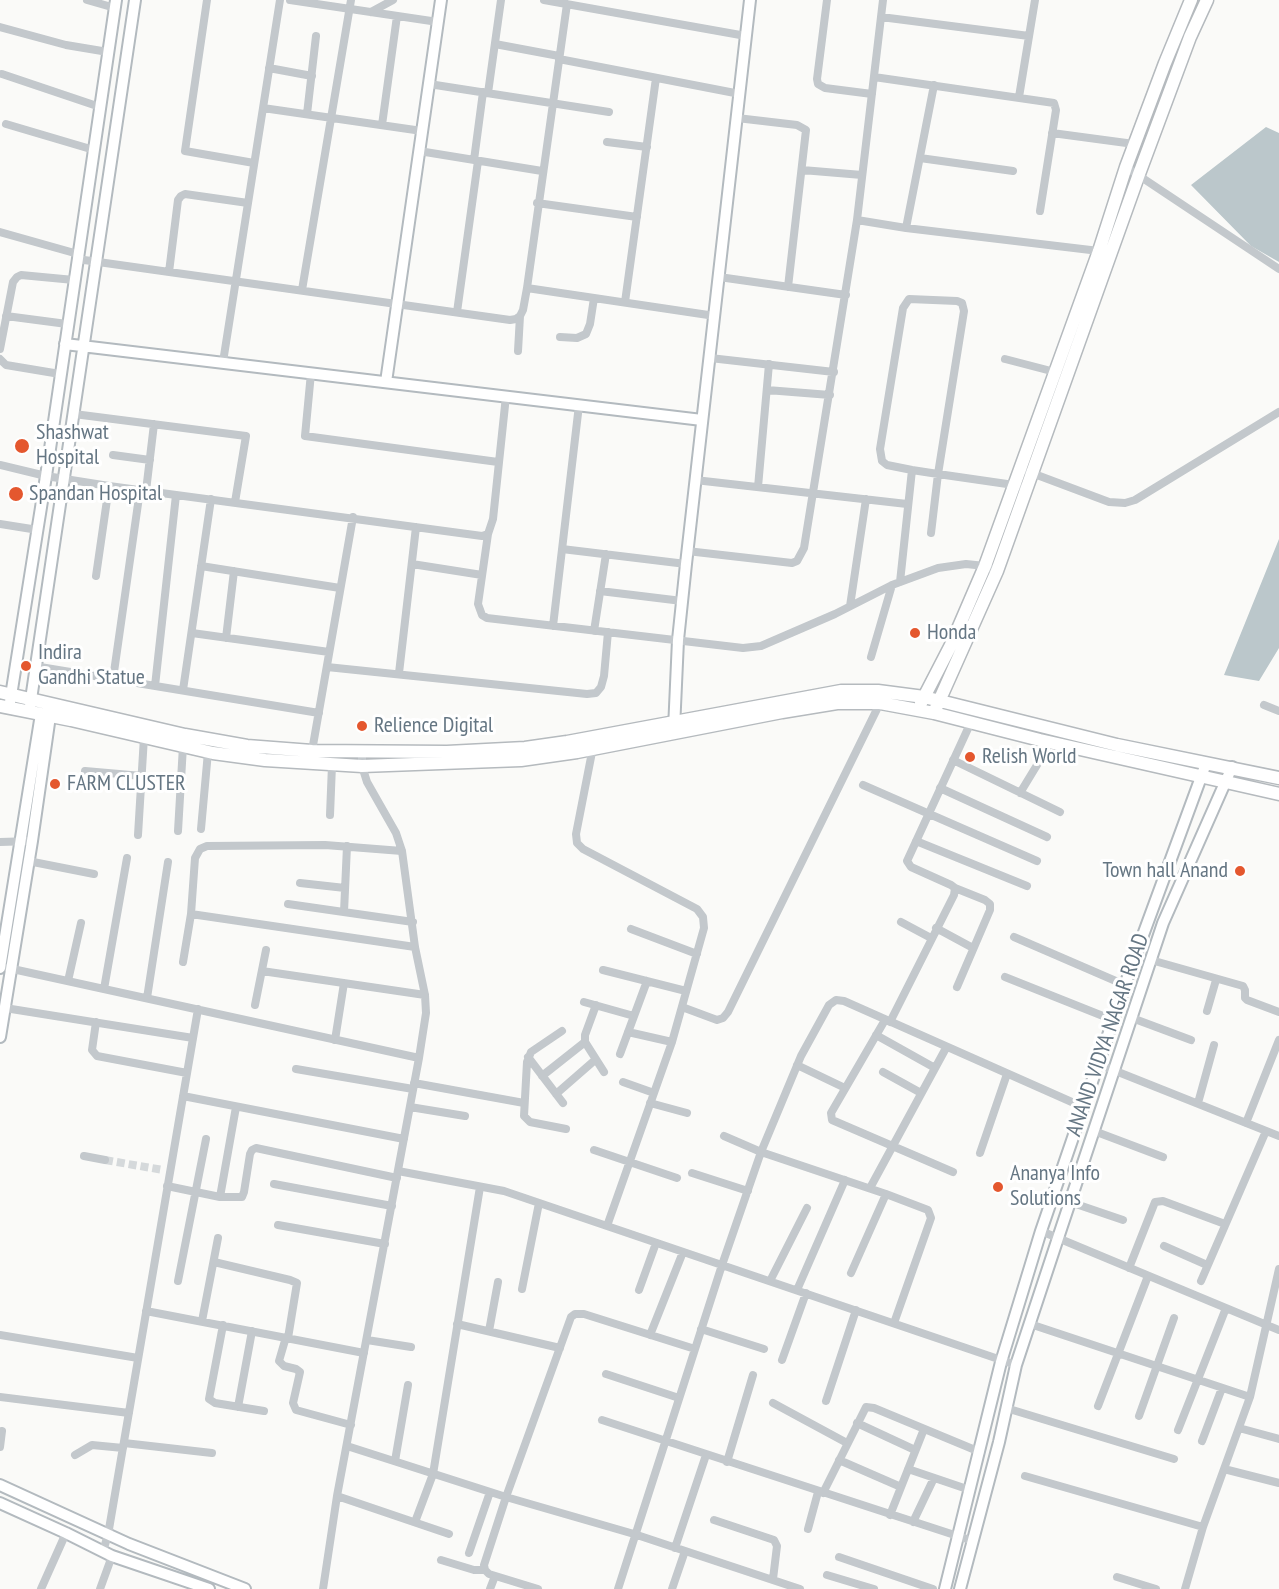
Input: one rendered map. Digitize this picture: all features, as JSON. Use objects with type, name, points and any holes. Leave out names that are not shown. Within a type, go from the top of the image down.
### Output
[{"type":"main road","points":[[918,709],[951,645],[985,566],[1099,251],[1134,144],[1191,0]]},
{"type":"main road","points":[[934,713],[997,571],[1139,174],[1190,37],[1207,0]]},
{"type":"main road","points":[[4,707],[208,752],[265,760],[362,766],[521,760],[841,691],[878,691],[939,700],[1117,745],[1279,778]]},
{"type":"main road","points":[[5,693],[184,735],[248,747],[312,751],[447,752],[594,743]]},
{"type":"main road","points":[[675,727],[837,703],[880,703],[918,709],[1279,794]]},
{"type":"street","points":[[4,707],[38,530],[115,4],[87,0]]},
{"type":"street","points":[[0,1037],[5,1008],[4,968],[26,842],[40,714],[30,699],[34,666],[65,479],[135,0]]},
{"type":"street","points":[[207,0],[185,151],[254,163]]},
{"type":"street","points":[[223,362],[280,0]]},
{"type":"street","points":[[290,0],[350,4],[371,12],[438,22]]},
{"type":"street","points":[[371,12],[393,0]]},
{"type":"street","points":[[386,382],[441,0]]},
{"type":"street","points":[[458,312],[485,93],[501,0]]},
{"type":"street","points":[[544,0],[572,3],[746,36]]},
{"type":"street","points":[[675,727],[678,640],[687,551],[750,0]]},
{"type":"street","points":[[827,0],[818,84],[825,88],[872,94]]},
{"type":"street","points":[[687,551],[792,563],[797,561],[804,548],[857,220],[883,0]]},
{"type":"street","points":[[1019,97],[1035,0]]},
{"type":"street","points":[[518,351],[520,316],[527,288],[537,202],[559,58],[572,3]]},
{"type":"street","points":[[302,291],[350,4]]},
{"type":"street","points":[[382,125],[397,16]]},
{"type":"street","points":[[881,17],[1029,36]]},
{"type":"street","points":[[0,27],[66,45],[108,52]]},
{"type":"street","points":[[307,114],[316,36]]},
{"type":"street","points":[[495,44],[740,94]]},
{"type":"street","points":[[269,68],[312,76]]},
{"type":"street","points":[[2,74],[100,107]]},
{"type":"street","points":[[874,77],[1054,103],[1056,110],[1040,211]]},
{"type":"street","points":[[625,302],[656,78]]},
{"type":"street","points":[[429,84],[609,112]]},
{"type":"street","points":[[906,228],[934,85]]},
{"type":"street","points":[[263,108],[422,131]]},
{"type":"street","points":[[737,118],[801,126],[806,130],[788,287]]},
{"type":"street","points":[[6,124],[94,150]]},
{"type":"street","points":[[1052,134],[1134,144]]},
{"type":"street","points":[[607,142],[647,147]]},
{"type":"street","points":[[419,151],[542,171]]},
{"type":"street","points":[[920,158],[1013,171]]},
{"type":"street","points":[[1126,167],[1279,269]]},
{"type":"street","points":[[802,170],[862,175]]},
{"type":"street","points":[[169,272],[178,200],[181,196],[185,194],[248,203]]},
{"type":"street","points":[[537,202],[637,217]]},
{"type":"street","points":[[857,220],[1099,251]]},
{"type":"street","points":[[0,232],[96,262],[510,320],[520,316]]},
{"type":"street","points":[[0,349],[13,282],[17,277],[21,275],[74,280]]},
{"type":"street","points":[[719,277],[846,295]]},
{"type":"street","points":[[527,288],[715,315]]},
{"type":"street","points":[[560,337],[578,338],[586,334],[594,298]]},
{"type":"street","points":[[931,533],[938,474],[964,311],[962,303],[957,301],[909,299],[903,308],[880,456],[882,461],[887,465],[912,470],[938,474],[1014,485],[1028,489]]},
{"type":"street","points":[[6,316],[67,324]]},
{"type":"street","points":[[64,344],[702,420]]},
{"type":"street","points":[[710,358],[834,372]]},
{"type":"street","points":[[0,359],[6,365],[60,374]]},
{"type":"street","points":[[1005,359],[1055,372]]},
{"type":"street","points":[[758,487],[769,364]]},
{"type":"street","points":[[311,373],[305,436],[498,462]]},
{"type":"street","points":[[766,390],[830,395]]},
{"type":"street","points":[[506,396],[493,519],[488,534],[478,604],[482,615],[494,619],[743,648],[761,646],[896,583],[951,564],[985,566],[997,571]]},
{"type":"street","points":[[553,626],[579,405]]},
{"type":"street","points":[[1020,469],[1109,502],[1125,503],[1135,500],[1279,412]]},
{"type":"street","points":[[74,414],[246,436],[235,502]]},
{"type":"street","points":[[113,679],[154,424]]},
{"type":"street","points":[[113,455],[150,460]]},
{"type":"street","points":[[0,465],[46,476],[109,486],[353,517],[475,536],[488,534]]},
{"type":"street","points":[[871,657],[896,583],[912,470]]},
{"type":"street","points":[[695,480],[907,504]]},
{"type":"street","points":[[96,576],[109,486]]},
{"type":"street","points":[[155,686],[176,495]]},
{"type":"street","points":[[183,690],[211,499]]},
{"type":"street","points":[[850,606],[866,499]]},
{"type":"street","points":[[312,751],[353,517]]},
{"type":"street","points":[[0,524],[38,530]]},
{"type":"street","points":[[399,674],[416,527]]},
{"type":"street","points":[[562,549],[686,564]]},
{"type":"street","points":[[594,631],[606,554]]},
{"type":"street","points":[[412,564],[482,575]]},
{"type":"street","points":[[201,566],[340,588]]},
{"type":"street","points":[[226,638],[234,571]]},
{"type":"street","points":[[600,591],[682,601]]},
{"type":"street","points":[[327,667],[587,694],[596,693],[601,687],[604,676],[608,632]]},
{"type":"street","points":[[192,633],[329,652]]},
{"type":"street","points":[[34,666],[319,713]]},
{"type":"street","points":[[682,1007],[717,1020],[723,1018],[728,1012],[880,703]]},
{"type":"street","points":[[1264,705],[1279,711]]},
{"type":"street","points":[[957,987],[990,910],[990,904],[908,865],[907,861],[971,722]]},
{"type":"street","points":[[138,835],[144,737]]},
{"type":"street","points":[[1020,793],[1051,742]]},
{"type":"street","points":[[594,743],[576,834],[577,843],[583,849],[697,909],[703,918],[704,928],[672,1042],[607,1226]]},
{"type":"street","points":[[178,831],[183,746]]},
{"type":"street","points":[[323,1589],[337,1496],[398,1175],[426,1013],[402,851],[396,833],[366,782],[362,766],[362,751]]},
{"type":"street","points":[[201,829],[208,752]]},
{"type":"street","points":[[953,760],[1059,812]]},
{"type":"street","name":"ANAND VIDYA NAGAR ROAD","points":[[945,1589],[1001,1362],[1041,1231],[1125,985],[1207,762]]},
{"type":"street","points":[[330,815],[332,765]]},
{"type":"street","name":"ANAND VIDYA NAGAR ROAD","points":[[960,1589],[1016,1365],[1058,1238],[1163,923],[1232,767]]},
{"type":"street","points":[[85,771],[142,776]]},
{"type":"street","points":[[863,785],[1037,861]]},
{"type":"street","points":[[940,788],[1047,837]]},
{"type":"street","points":[[916,841],[1027,886]]},
{"type":"street","points":[[0,842],[26,842]]},
{"type":"street","points":[[4,968],[28,861],[26,842]]},
{"type":"street","points":[[183,962],[195,858],[200,849],[207,846],[347,846],[402,851]]},
{"type":"street","points":[[344,912],[347,846]]},
{"type":"street","points":[[104,989],[127,858]]},
{"type":"street","points":[[28,861],[94,874]]},
{"type":"street","points":[[147,998],[168,862]]},
{"type":"street","points":[[300,883],[345,888]]},
{"type":"street","points":[[953,1172],[832,1120],[831,1113],[876,1035],[887,1021],[954,895],[955,888]]},
{"type":"street","points":[[288,904],[413,922]]},
{"type":"street","points":[[190,914],[416,947]]},
{"type":"street","points":[[901,922],[931,938]]},
{"type":"street","points":[[68,981],[81,923]]},
{"type":"street","points":[[936,928],[974,948]]},
{"type":"street","points":[[631,929],[697,954]]},
{"type":"street","points":[[1014,937],[1125,985]]},
{"type":"street","points":[[255,1005],[266,950]]},
{"type":"street","points":[[1151,960],[1243,986],[1247,1000],[1279,1012]]},
{"type":"street","points":[[4,968],[419,1058]]},
{"type":"street","points":[[603,970],[686,991]]},
{"type":"street","points":[[262,971],[425,995]]},
{"type":"street","points":[[1005,976],[1113,1020]]},
{"type":"street","points":[[1207,1011],[1216,980]]},
{"type":"street","points":[[621,1054],[647,981]]},
{"type":"street","points":[[336,1040],[344,983]]},
{"type":"street","points":[[618,1589],[701,1329],[761,1152],[797,1065],[829,1005],[836,1000],[844,1001],[1083,1107]]},
{"type":"street","points":[[584,1002],[634,1016]]},
{"type":"street","points":[[542,1076],[585,1042],[596,1005]]},
{"type":"street","points":[[5,1008],[193,1038]]},
{"type":"street","points":[[100,1589],[167,1186],[166,1171],[183,1096],[198,1009]]},
{"type":"street","points":[[1132,1018],[1191,1040]]},
{"type":"street","points":[[96,1022],[92,1050],[97,1056],[187,1073]]},
{"type":"street","points":[[562,1031],[536,1047],[528,1057],[524,1103],[526,1119],[566,1129]]},
{"type":"street","points":[[628,1032],[672,1042]]},
{"type":"street","points":[[876,1035],[935,1068]]},
{"type":"street","points":[[1246,1123],[1279,1040]]},
{"type":"street","points":[[585,1042],[604,1072]]},
{"type":"street","points":[[1198,1103],[1214,1045]]},
{"type":"street","points":[[870,1188],[946,1048]]},
{"type":"street","points":[[528,1057],[563,1103]]},
{"type":"street","points":[[556,1094],[595,1060]]},
{"type":"street","points":[[1098,1064],[1279,1136]]},
{"type":"street","points":[[797,1065],[845,1088]]},
{"type":"street","points":[[296,1069],[524,1103]]},
{"type":"street","points":[[883,1072],[921,1093]]},
{"type":"street","points":[[980,1153],[1007,1074]]},
{"type":"street","points":[[623,1082],[654,1093]]},
{"type":"street","points":[[183,1096],[404,1139]]},
{"type":"street","points":[[650,1103],[687,1113]]},
{"type":"street","points":[[220,1197],[236,1107]]},
{"type":"street","points":[[410,1107],[465,1116]]},
{"type":"street","points":[[1094,1131],[1163,1157]]},
{"type":"street","points":[[1201,1281],[1266,1131]]},
{"type":"street","points":[[724,1136],[761,1152],[928,1210],[931,1218],[894,1323]]},
{"type":"street","points":[[178,1281],[206,1139]]},
{"type":"street","points":[[167,1186],[220,1197],[242,1197],[250,1154],[256,1148],[398,1175],[504,1191],[894,1323],[1001,1362],[1016,1365]]},
{"type":"street","points":[[594,1149],[677,1178]]},
{"type":"street","points":[[84,1156],[105,1160]]},
{"type":"street","points":[[692,1173],[748,1191]]},
{"type":"street","points":[[797,1290],[845,1180]]},
{"type":"street","points":[[274,1184],[392,1206]]},
{"type":"street","points":[[415,1522],[433,1474],[480,1186]]},
{"type":"street","points":[[851,1274],[886,1194]]},
{"type":"street","points":[[1129,1268],[1155,1202],[1163,1201],[1225,1224]]},
{"type":"street","points":[[1070,1202],[1123,1220]]},
{"type":"street","points":[[522,1289],[539,1203]]},
{"type":"street","points":[[770,1281],[807,1208]]},
{"type":"street","points":[[278,1225],[385,1244]]},
{"type":"street","points":[[1041,1231],[1279,1330]]},
{"type":"street","points":[[202,1321],[218,1238]]},
{"type":"street","points":[[639,1290],[656,1243]]},
{"type":"street","points":[[1164,1246],[1208,1265]]},
{"type":"street","points":[[650,1335],[683,1252]]},
{"type":"street","points":[[214,1262],[290,1280],[297,1284],[287,1338],[279,1361],[284,1366],[300,1372],[294,1403],[296,1410],[351,1425]]},
{"type":"street","points":[[1185,1589],[1203,1527],[1250,1397],[1266,1326],[1277,1290],[1279,1269]]},
{"type":"street","points":[[1098,1406],[1148,1276]]},
{"type":"street","points":[[489,1331],[498,1282]]},
{"type":"street","points":[[782,1360],[806,1293]]},
{"type":"street","points":[[1178,1430],[1226,1308]]},
{"type":"street","points":[[826,1401],[856,1310]]},
{"type":"street","points":[[146,1311],[364,1353]]},
{"type":"street","points":[[485,1570],[484,1565],[506,1497],[571,1317],[578,1313],[695,1349]]},
{"type":"street","points":[[1139,1416],[1174,1318]]},
{"type":"street","points":[[457,1324],[560,1348]]},
{"type":"street","points":[[1030,1324],[1250,1397]]},
{"type":"street","points":[[223,1325],[209,1399],[215,1403],[264,1411]]},
{"type":"street","points":[[701,1329],[764,1349]]},
{"type":"street","points":[[238,1407],[252,1331]]},
{"type":"street","points":[[0,1335],[138,1358]]},
{"type":"street","points":[[367,1340],[411,1347]]},
{"type":"street","points":[[606,1374],[679,1398]]},
{"type":"street","points":[[727,1462],[753,1375]]},
{"type":"street","points":[[395,1461],[408,1385]]},
{"type":"street","points":[[1202,1441],[1222,1388]]},
{"type":"street","points":[[0,1397],[129,1413]]},
{"type":"street","points":[[773,1403],[847,1443]]},
{"type":"street","points":[[807,1529],[820,1492],[864,1409],[870,1407],[980,1452]]},
{"type":"street","points":[[1006,1408],[1174,1459]]},
{"type":"street","points":[[602,1420],[973,1541]]},
{"type":"street","points":[[856,1423],[915,1450]]},
{"type":"street","points":[[1239,1428],[1279,1439]]},
{"type":"street","points":[[890,1515],[924,1429]]},
{"type":"street","points":[[0,1447],[2,1431]]},
{"type":"street","points":[[75,1455],[92,1445],[123,1445],[212,1453]]},
{"type":"street","points":[[347,1446],[506,1497],[634,1534],[800,1589]]},
{"type":"street","points":[[675,1548],[706,1455]]},
{"type":"street","points":[[839,1460],[901,1487]]},
{"type":"street","points":[[908,1469],[970,1490]]},
{"type":"street","points":[[1224,1469],[1279,1484]]},
{"type":"street","points":[[1025,1476],[1203,1527]]},
{"type":"street","points":[[913,1522],[934,1478]]},
{"type":"street","points":[[0,1485],[108,1535],[245,1589]]},
{"type":"street","points":[[469,1553],[490,1492]]},
{"type":"street","points":[[337,1496],[449,1534]]},
{"type":"street","points":[[0,1503],[107,1554],[208,1589]]},
{"type":"street","points":[[714,1520],[774,1540],[777,1546],[772,1579]]},
{"type":"street","points":[[40,1589],[66,1533]]},
{"type":"street","points":[[672,1589],[685,1551]]},
{"type":"street","points":[[839,1557],[933,1589]]},
{"type":"street","points":[[441,1560],[474,1570],[485,1570],[495,1576],[538,1589]]},
{"type":"street","points":[[827,1575],[874,1589]]},
{"type":"street","points":[[490,1589],[495,1576]]},
{"type":"street","points":[[1117,1577],[1156,1589]]},
{"type":"shaded area","points":[[1266,127],[1279,133],[1279,262],[1251,246],[1191,185]]},
{"type":"shaded area","points":[[1279,539],[1279,648],[1259,681],[1224,675]]},
{"type":"tunnel","points":[[105,1160],[163,1170]]},
{"type":"place","name":"Shashwat Hospital","points":[[22,446]]},
{"type":"place","name":"Spandan Hospital","points":[[16,494]]},
{"type":"place","name":"Honda","points":[[915,633]]},
{"type":"place","name":"Indira Gandhi Statue","points":[[26,666]]},
{"type":"place","name":"Relience Digital","points":[[362,726]]},
{"type":"place","name":"Relish World","points":[[970,757]]},
{"type":"place","name":"FARM CLUSTER","points":[[55,784]]},
{"type":"place","name":"Town hall Anand","points":[[1240,871]]},
{"type":"place","name":"Ananya Info Solutions","points":[[998,1187]]}]
